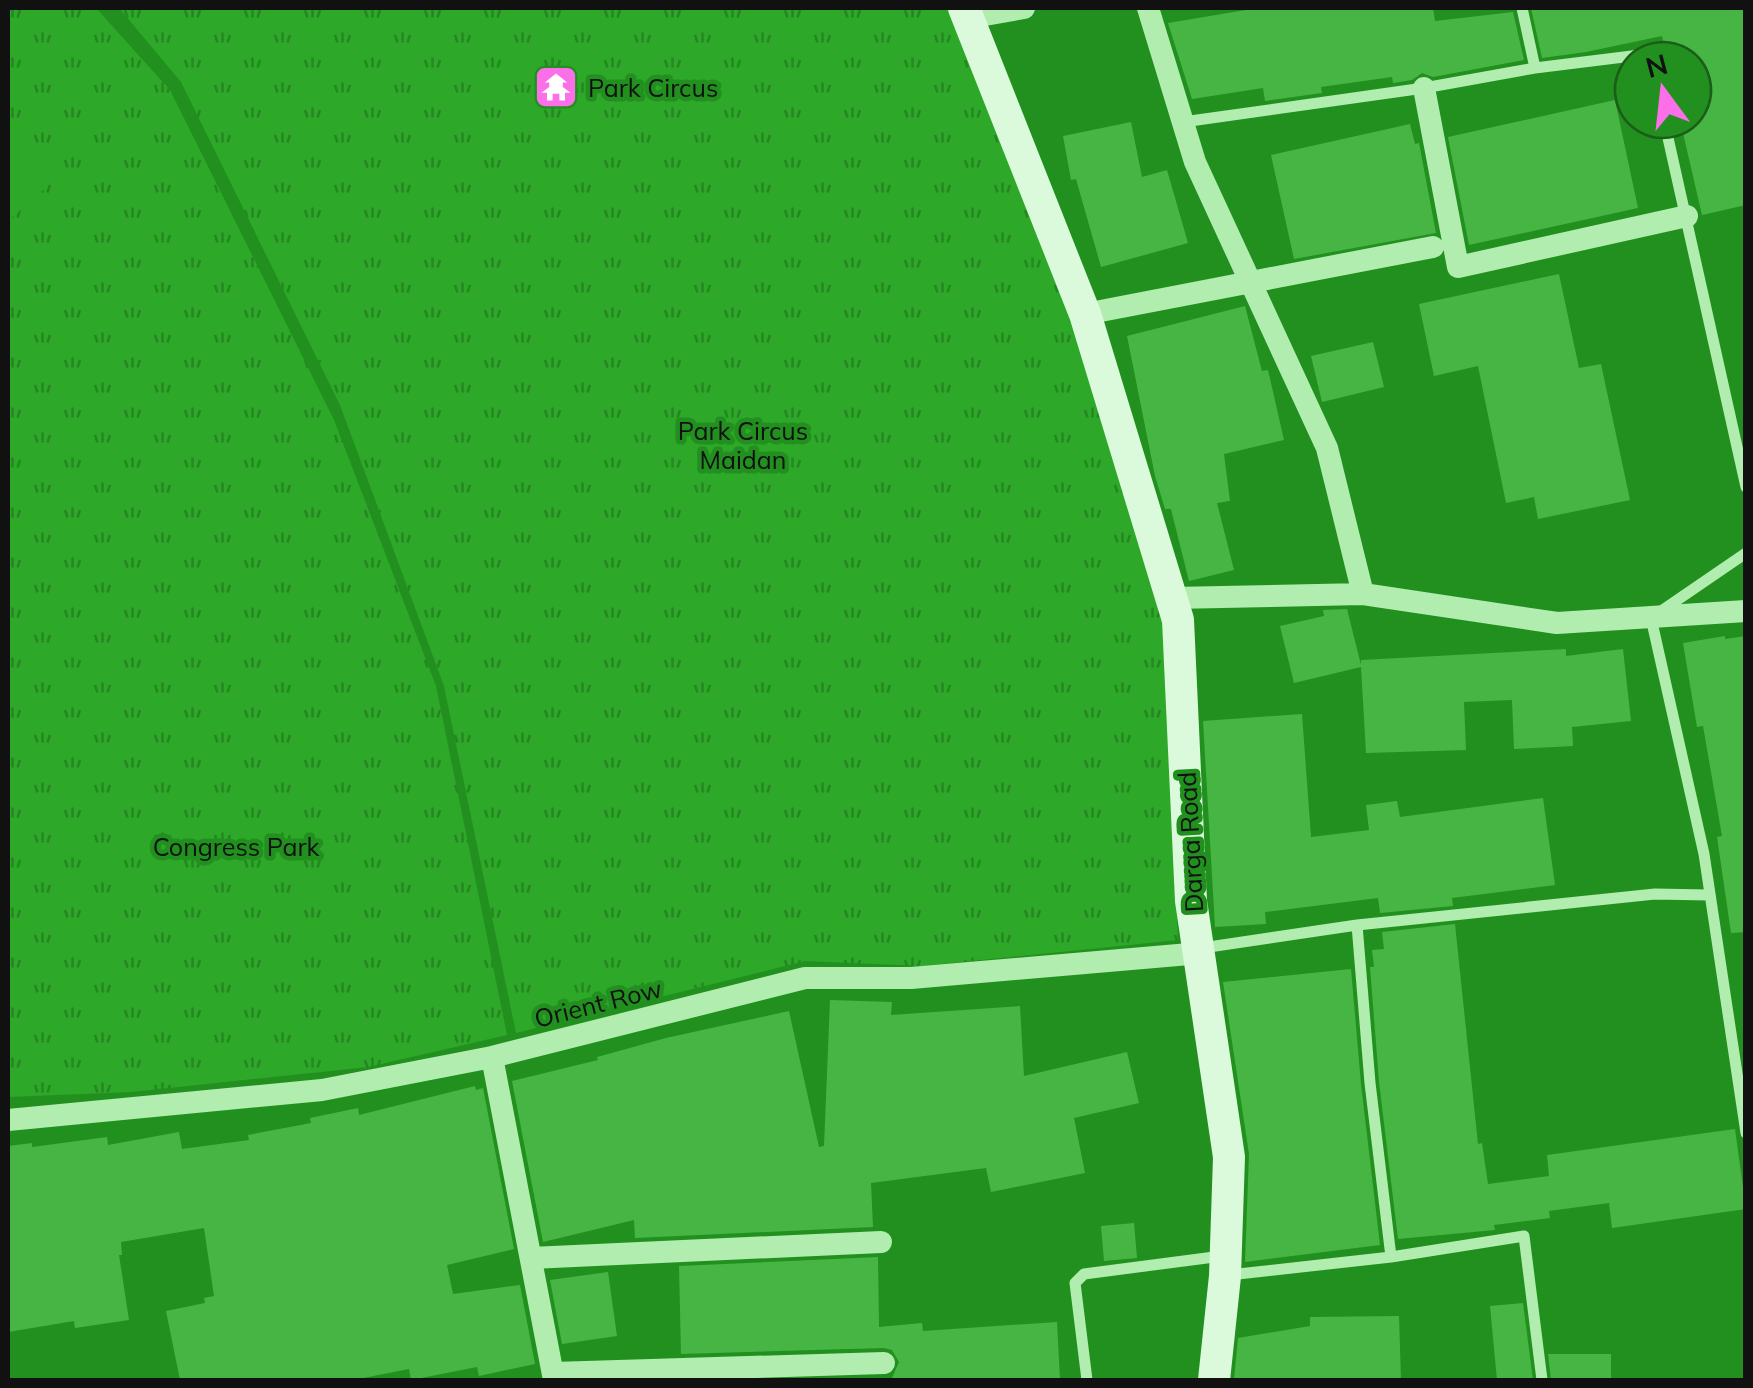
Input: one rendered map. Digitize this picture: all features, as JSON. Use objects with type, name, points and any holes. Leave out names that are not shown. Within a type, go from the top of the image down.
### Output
[{"type":"main road","name":"Darga Road","points":[[966,12],[1085,314],[1178,620],[1191,901],[1228,1157],[1225,1266],[1214,1380]]},
{"type":"street","name":"Darga Road","points":[[966,12],[1024,8]]},
{"type":"street","points":[[1148,8],[1195,162],[1327,448],[1364,594]]},
{"type":"street","points":[[1424,88],[1458,268],[1687,216]]},
{"type":"street","points":[[1085,314],[1434,248]]},
{"type":"street","points":[[1172,598],[1364,594],[1556,622],[1746,611]]},
{"type":"street","name":"Orient Row","points":[[8,1120],[322,1090],[492,1057],[805,978],[911,978],[1200,951]]},
{"type":"street","points":[[492,1057],[554,1377],[884,1362]]},
{"type":"street","points":[[530,1258],[881,1242]]},
{"type":"lane","points":[[1522,8],[1534,68]]},
{"type":"lane","points":[[1183,122],[1613,58]]},
{"type":"lane","points":[[1669,140],[1746,487]]},
{"type":"lane","points":[[1746,553],[1651,618],[1704,854],[1746,1133]]},
{"type":"lane","points":[[1200,951],[1357,925],[1656,894],[1708,896]]},
{"type":"lane","points":[[1357,925],[1370,1083],[1392,1257]]},
{"type":"lane","points":[[1087,1380],[1075,1283],[1084,1274],[1392,1257],[1524,1236],[1542,1380]]},
{"type":"green space","name":"Congress Park","points":[[8,8],[96,8],[170,90],[334,420],[436,686],[507,1035],[368,1067],[131,1092],[8,1097]]},
{"type":"green space","name":"Park Circus Maidan","points":[[119,8],[950,8],[1090,330],[1163,622],[1178,940],[921,966],[805,961],[516,1033],[444,686],[340,405],[181,82]]},
{"type":"green space","points":[[8,119],[39,154],[48,186],[8,221]]},
{"type":"building","points":[[1258,8],[1433,8],[1435,21],[1513,12],[1524,60],[1433,77],[1422,73],[1412,80],[1393,83],[1392,77],[1321,87],[1322,93],[1265,101],[1263,88],[1192,99],[1168,23]]},
{"type":"building","points":[[1531,8],[1746,8],[1746,205],[1702,215],[1685,140],[1713,140],[1713,40],[1663,40],[1662,36],[1613,40],[1613,46],[1542,58]]},
{"type":"building","points":[[1613,100],[1613,140],[1624,140],[1638,208],[1469,245],[1448,137]]},
{"type":"building","points":[[1131,122],[1142,177],[1167,170],[1188,243],[1101,267],[1076,179],[1071,180],[1063,136]]},
{"type":"building","points":[[1410,124],[1415,144],[1419,143],[1436,233],[1294,259],[1271,155]]},
{"type":"building","points":[[1559,274],[1579,368],[1601,364],[1630,500],[1538,519],[1534,497],[1506,503],[1478,366],[1434,376],[1419,304]]},
{"type":"building","points":[[1245,306],[1262,371],[1268,370],[1284,440],[1224,454],[1230,501],[1217,503],[1234,570],[1189,581],[1171,509],[1165,509],[1155,476],[1127,336]]},
{"type":"building","points":[[1373,342],[1384,387],[1322,402],[1311,356]]},
{"type":"building","points":[[1347,609],[1361,665],[1361,660],[1566,649],[1566,656],[1623,649],[1631,721],[1572,727],[1573,746],[1514,749],[1512,700],[1464,702],[1466,750],[1366,753],[1361,667],[1294,683],[1280,626],[1324,616],[1323,610]]},
{"type":"building","points":[[1746,636],[1746,932],[1731,933],[1717,837],[1722,836],[1703,726],[1697,727],[1683,643]]},
{"type":"building","points":[[1302,714],[1311,837],[1369,830],[1366,805],[1397,801],[1400,817],[1543,798],[1555,885],[1452,898],[1453,906],[1380,913],[1378,898],[1265,912],[1266,924],[1215,927],[1203,721]]},
{"type":"building","points":[[1455,924],[1478,1144],[1482,1143],[1488,1184],[1549,1176],[1547,1155],[1735,1129],[1746,1209],[1612,1228],[1609,1203],[1549,1211],[1550,1218],[1494,1225],[1495,1230],[1398,1239],[1379,1082],[1372,950],[1384,949],[1382,932]]},
{"type":"building","points":[[1351,969],[1380,1245],[1245,1262],[1249,1154],[1223,982]]},
{"type":"building","points":[[830,1000],[892,1002],[891,1015],[1020,1006],[1024,1076],[1127,1052],[1139,1103],[1074,1118],[1085,1173],[991,1192],[986,1168],[871,1183],[873,1227],[635,1238],[634,1220],[543,1242],[512,1081],[666,1038],[789,1011],[819,1147],[824,1146]]},
{"type":"building","points":[[475,1086],[476,1090],[483,1088],[514,1249],[447,1265],[453,1294],[520,1285],[535,1364],[479,1376],[477,1367],[411,1380],[409,1369],[353,1380],[180,1380],[166,1311],[205,1303],[204,1298],[214,1296],[204,1228],[121,1242],[119,1255],[129,1320],[75,1328],[74,1321],[8,1332],[8,1146],[32,1143],[32,1147],[107,1137],[108,1145],[179,1132],[182,1149],[249,1140],[248,1135],[311,1123],[310,1118],[358,1108],[359,1115]]},
{"type":"building","points":[[1134,1223],[1137,1258],[1104,1261],[1101,1226]]},
{"type":"building","points":[[878,1257],[879,1327],[922,1323],[923,1331],[1057,1322],[1060,1380],[891,1380],[899,1362],[892,1350],[884,1348],[681,1354],[679,1266]]},
{"type":"building","points":[[608,1272],[617,1336],[562,1344],[550,1280]]},
{"type":"building","points":[[1523,1303],[1533,1380],[1497,1380],[1490,1306]]},
{"type":"building","points":[[1399,1316],[1401,1380],[1234,1380],[1238,1338],[1310,1326],[1310,1317]]},
{"type":"building","points":[[1548,1354],[1611,1354],[1611,1380],[1551,1380]]},
{"type":"place","name":"Park Circus","points":[[556,87]]}]
